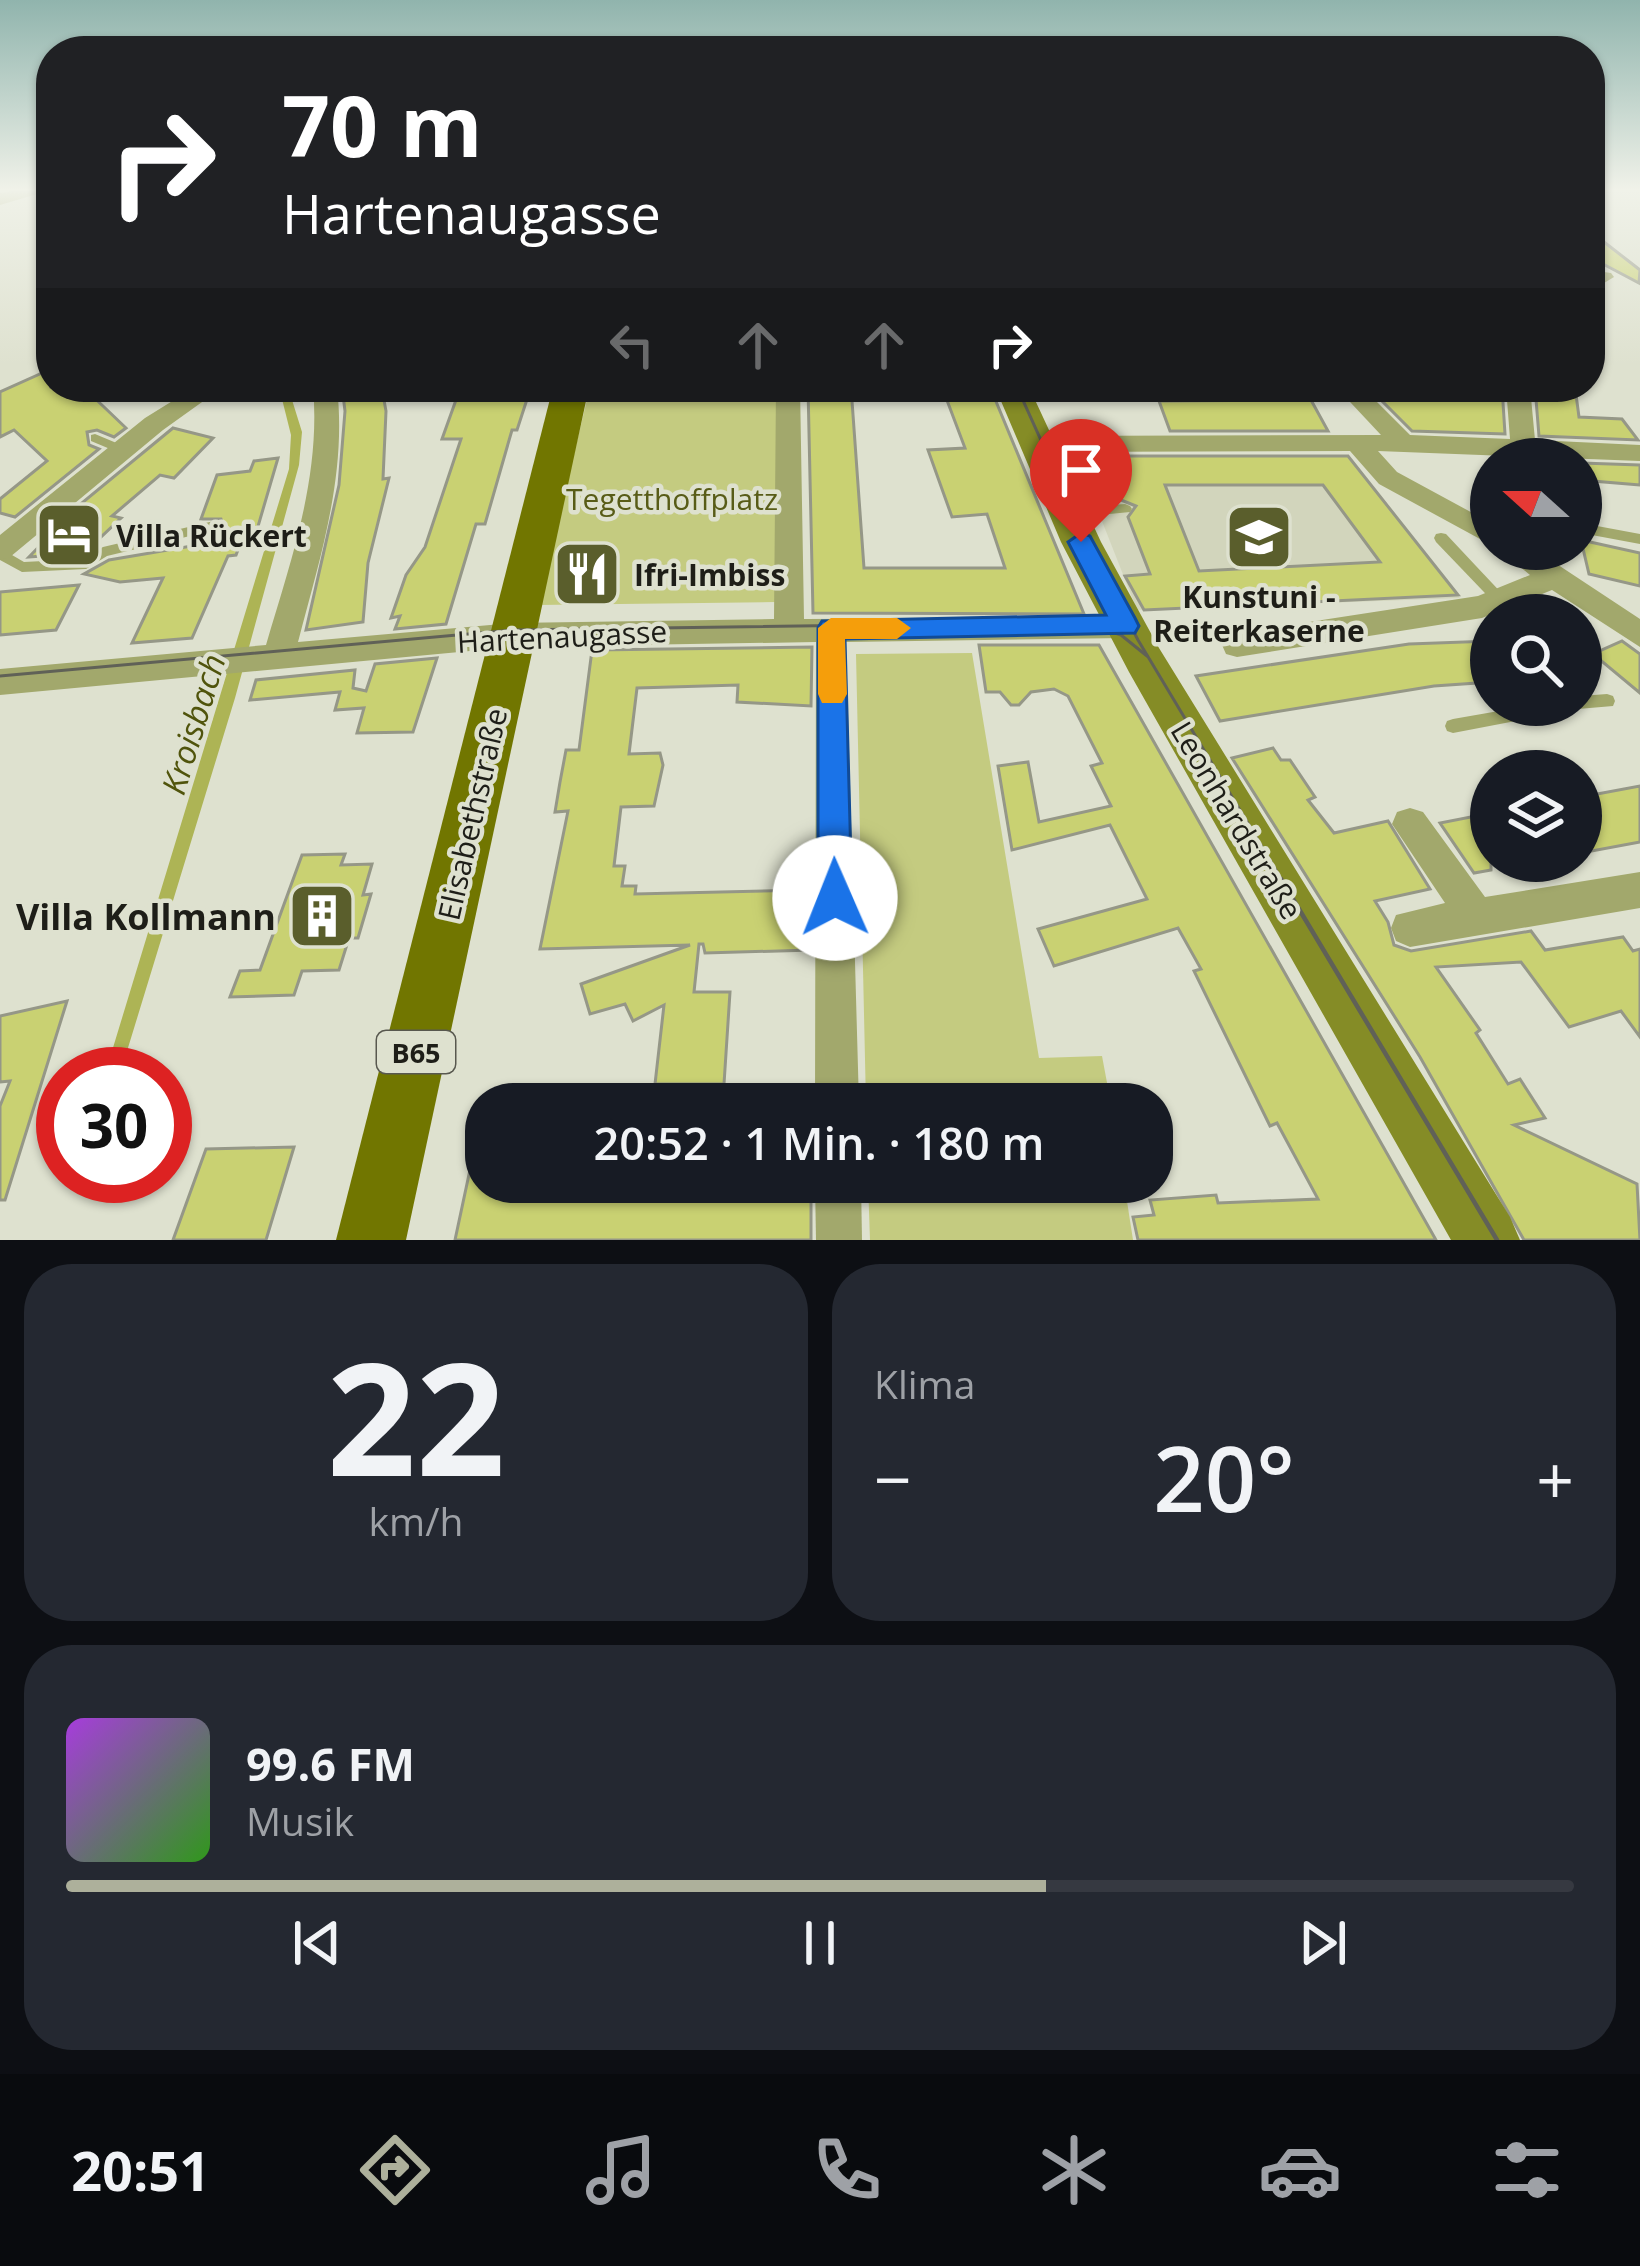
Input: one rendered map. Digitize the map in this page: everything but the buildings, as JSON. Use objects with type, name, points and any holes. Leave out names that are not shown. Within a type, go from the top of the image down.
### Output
[{"type":"main road","name":"Elisabethstraße","points":[[371,1240],[567,402]]},
{"type":"main road","name":"Leonhardstraße","points":[[1019,402],[1125,626],[1487,1240]]},
{"type":"street","points":[[4,544],[191,402]]},
{"type":"street","points":[[266,656],[327,464],[328,402]]},
{"type":"street","points":[[788,402],[789,628]]},
{"type":"street","points":[[1357,402],[1381,444],[1388,478],[1470,524]]},
{"type":"street","points":[[1519,402],[1521,438]]},
{"type":"street","points":[[1038,444],[1470,446]]},
{"type":"street","points":[[1602,451],[1640,453]]},
{"type":"street","points":[[1555,570],[1639,634]]},
{"type":"street","points":[[1237,646],[1470,609]]},
{"type":"street","name":"Hartenaugasse","points":[[0,682],[512,635],[1125,626]]},
{"type":"street","points":[[831,628],[837,1083]]},
{"type":"street","points":[[1410,824],[1476,916]]},
{"type":"street","points":[[1410,928],[1640,890]]},
{"type":"street","points":[[838,1203],[839,1240]]},
{"type":"lane","points":[[95,438],[122,451]]},
{"type":"lane","points":[[1069,513],[1125,509]]},
{"type":"lane","points":[[4,544],[22,567],[86,564],[104,553],[214,526]]},
{"type":"lane","points":[[1602,532],[1640,539]]},
{"type":"lane","points":[[1441,538],[1496,594]]},
{"type":"lane","points":[[1602,702],[1607,701]]},
{"type":"lane","points":[[1453,726],[1470,723]]},
{"type":"shaded area","name":"Kroisbach","points":[[283,402],[293,402],[302,432],[299,465],[235,698],[128,1047],[113,1047],[289,469],[291,435]]},
{"type":"shaded area","name":"Kunstuni - Reiterkaserne","points":[[1076,455],[1348,455],[1460,598],[1137,610]]},
{"type":"green space","name":"Tegetthoffplatz","points":[[586,402],[780,402],[775,602],[538,605]]},
{"type":"green space","points":[[972,653],[1039,1058],[1102,1056],[1107,1083],[866,1083],[856,654]]},
{"type":"green space","points":[[869,1203],[1127,1203],[1133,1240],[870,1240]]},
{"type":"tram line","points":[[1024,402],[1086,540],[1138,640],[1283,882]]},
{"type":"tram line","points":[[0,676],[514,630],[1082,622],[1121,635],[1147,656]]},
{"type":"tram line","points":[[1281,879],[1497,1240]]},
{"type":"slow traffic","points":[[832,694],[831,628],[897,628]]},
{"type":"place","name":"Villa Rückert","points":[[69,535]]},
{"type":"place","name":"Kunstuni - Reiterkaserne","points":[[1259,537]]},
{"type":"place","name":"Ifri-Imbiss","points":[[587,574]]},
{"type":"place","name":"Villa Kollmann","points":[[322,916]]},
{"type":"route","points":[[835,898],[831,628],[1125,626],[1081,542]]}]
